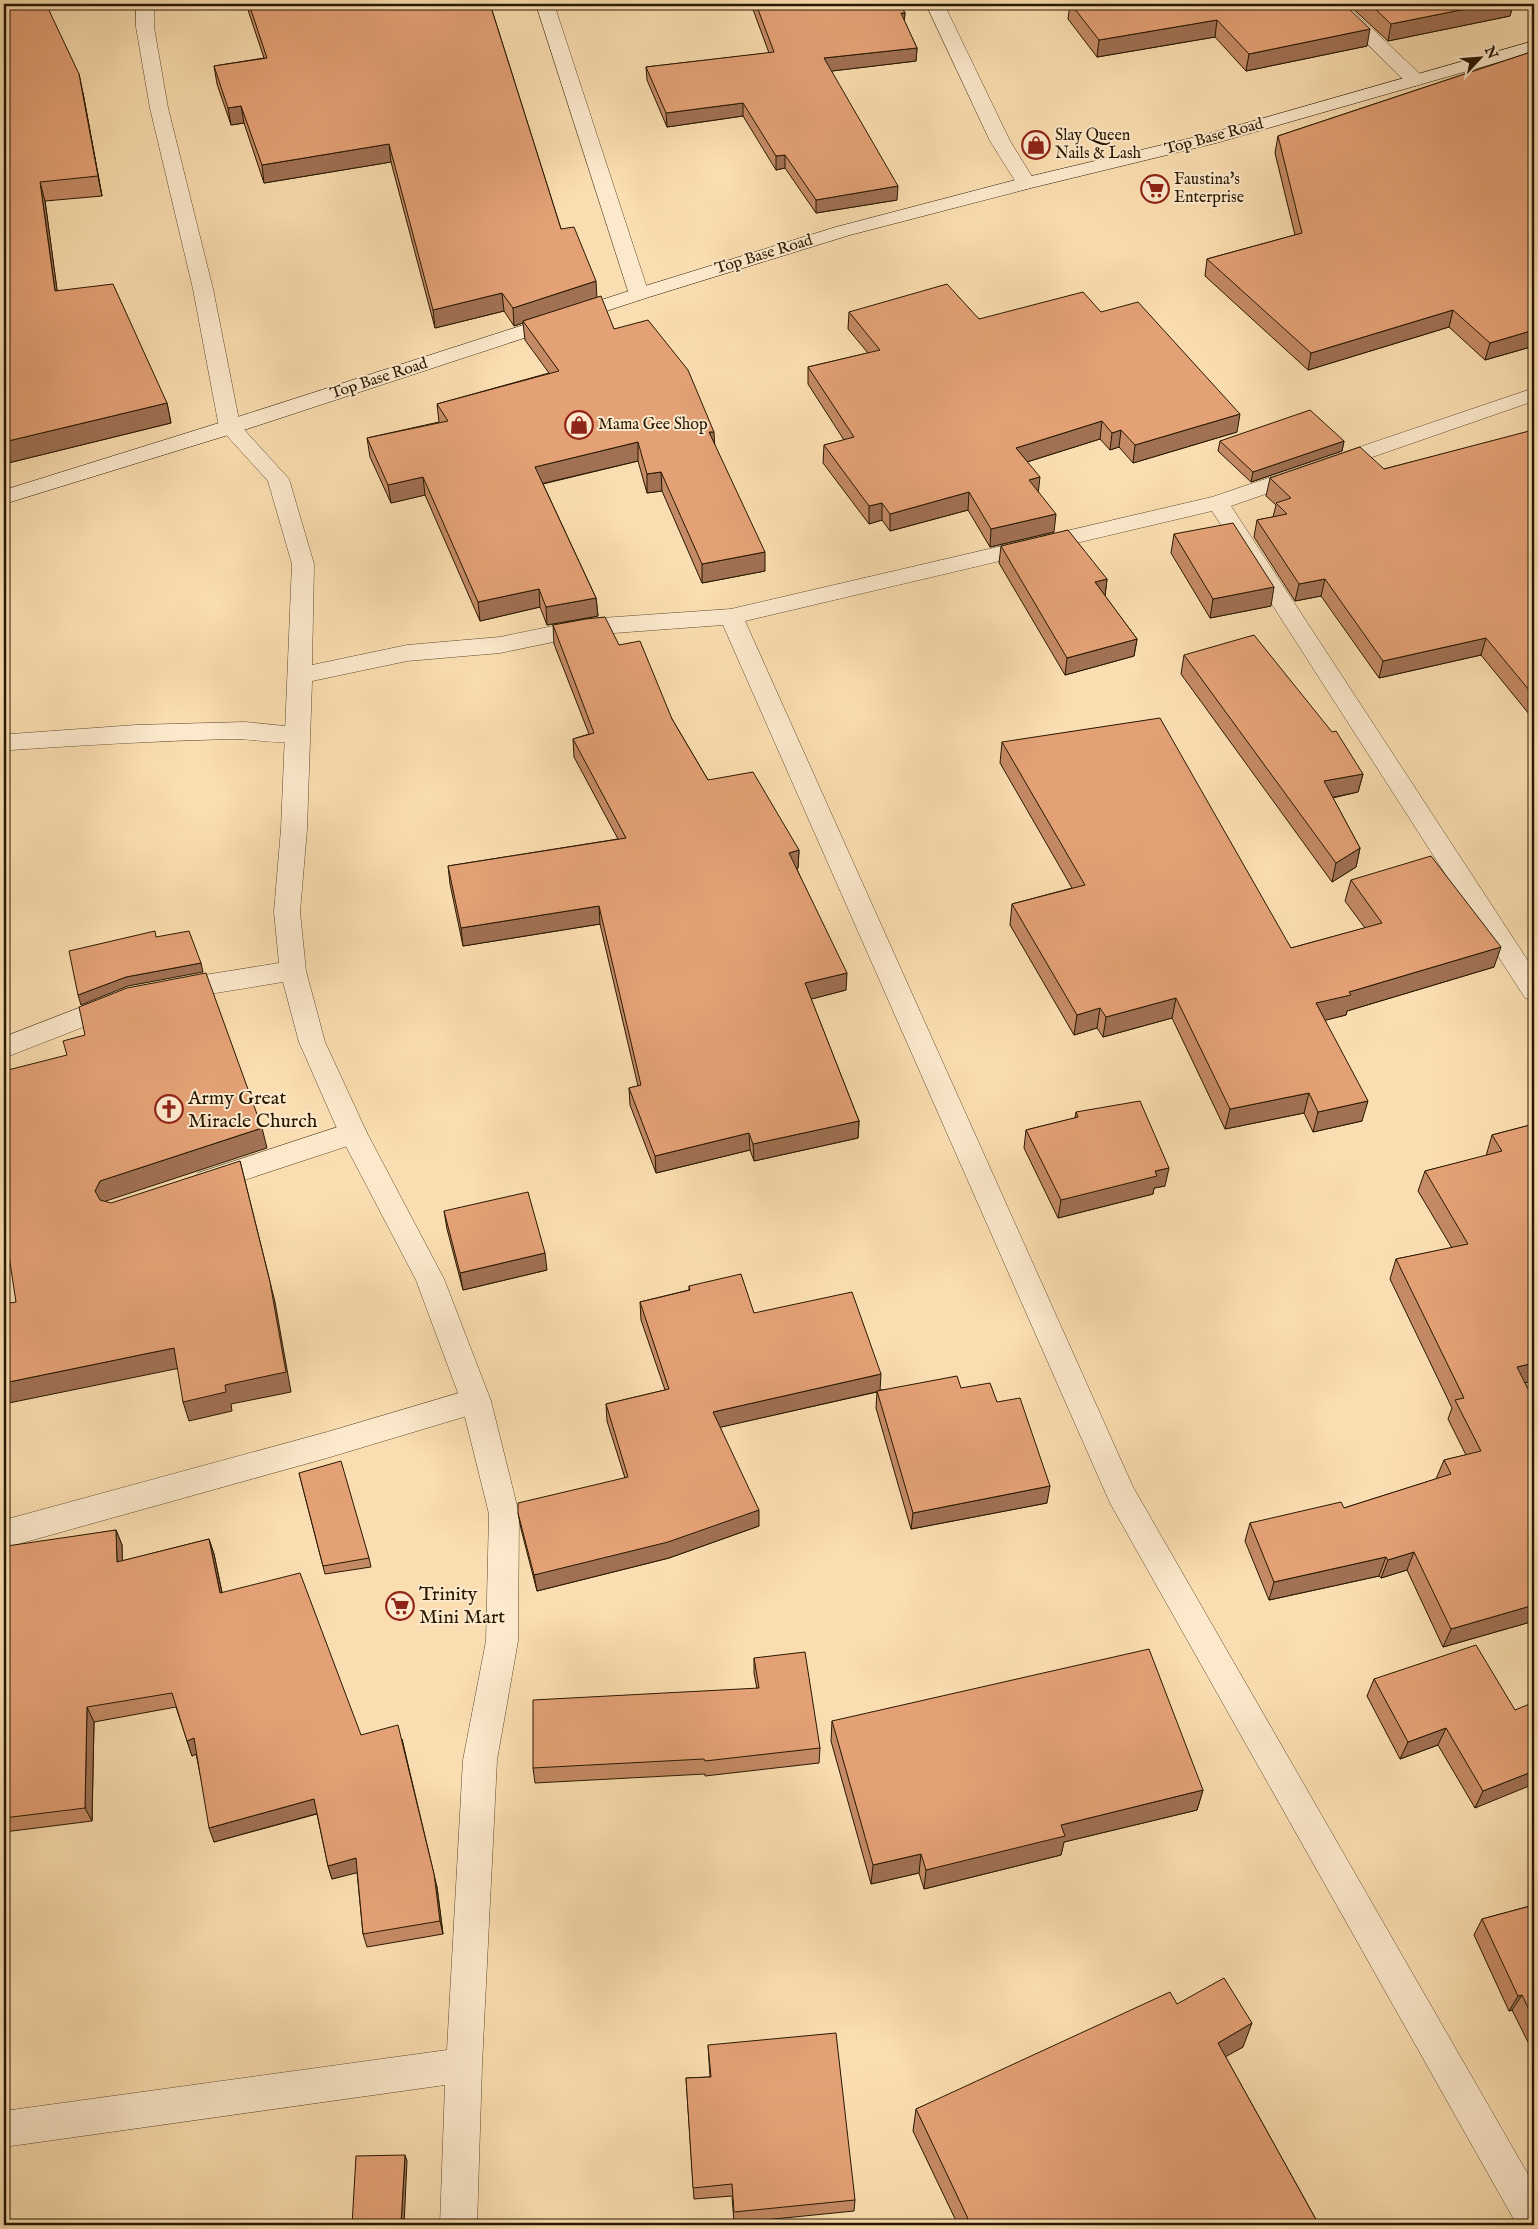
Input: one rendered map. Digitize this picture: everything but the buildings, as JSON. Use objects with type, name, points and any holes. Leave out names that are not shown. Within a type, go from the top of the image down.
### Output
[{"type":"street","points":[[145,4],[145,28],[159,108],[203,289],[230,427],[278,479],[303,564],[294,829],[287,912],[293,971],[312,1042],[353,1133],[430,1279],[476,1401],[504,1514],[502,1641],[480,1760],[464,2065],[459,2225]]},
{"type":"street","points":[[545,4],[639,294]]},
{"type":"street","points":[[935,4],[1000,140],[1026,183]]},
{"type":"street","points":[[1336,4],[1415,80]]},
{"type":"street","name":"Top Base Road","points":[[4,498],[230,427],[639,294],[843,231],[1026,183],[1209,139],[1534,46]]},
{"type":"street","points":[[300,675],[407,653],[500,645],[587,627],[732,617],[1218,503],[1534,394]]},
{"type":"street","points":[[1218,503],[1534,991]]},
{"type":"street","points":[[732,617],[1121,1494],[1534,2220]]},
{"type":"street","points":[[10,742],[136,734],[245,730],[296,734]]},
{"type":"street","points":[[4,1048],[129,998],[220,981],[293,971]]},
{"type":"street","points":[[183,1189],[353,1133]]},
{"type":"street","points":[[4,1534],[327,1445],[476,1401]]},
{"type":"street","points":[[4,2129],[464,2065]]},
{"type":"place","name":"Slay Queen Nails & Lash","points":[[1036,145]]},
{"type":"place","name":"Faustina's Enterprise","points":[[1155,189]]},
{"type":"place","name":"Mama Gee Shop","points":[[579,425]]},
{"type":"place","name":"Army Great Miracle Church","points":[[169,1109]]},
{"type":"place","name":"Trinity Mini Mart","points":[[400,1606]]}]
